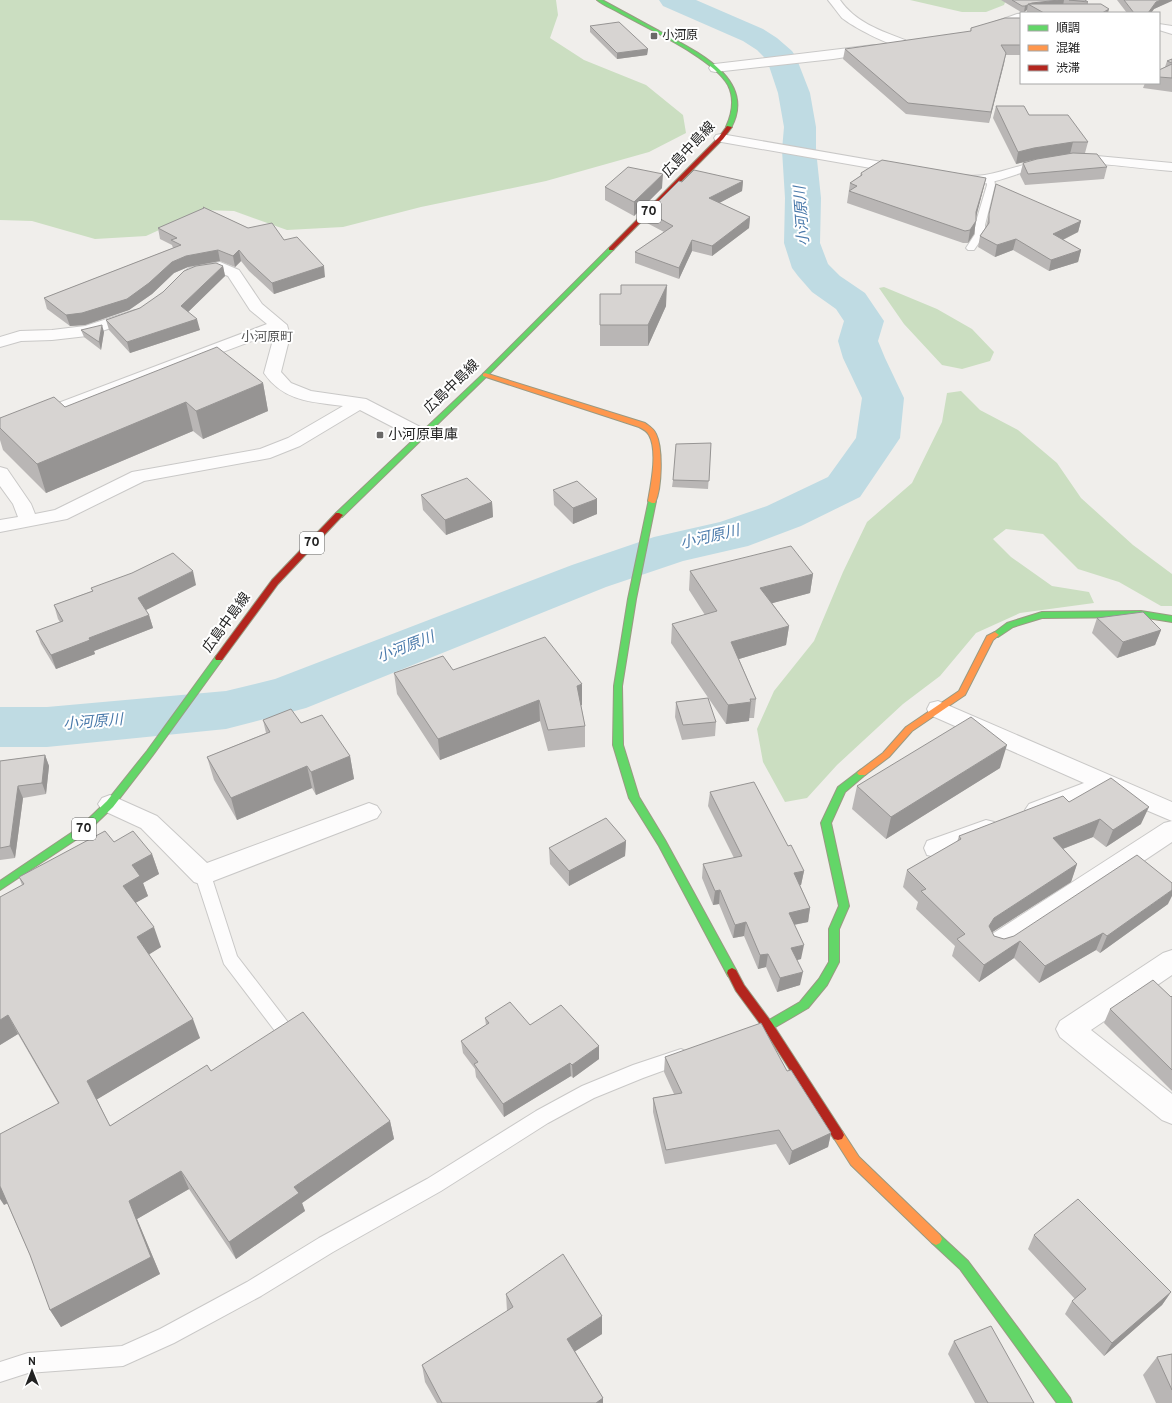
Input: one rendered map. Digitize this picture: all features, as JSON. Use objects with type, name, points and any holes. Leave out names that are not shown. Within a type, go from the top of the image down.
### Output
[{"type":"main road","name":"広島中島線","points":[[0,886],[83,830],[110,804],[150,753],[275,582],[327,527],[485,375],[721,138],[730,126],[734,114],[735,100],[732,89],[726,79],[715,68],[687,48],[599,0]]},
{"type":"main road","points":[[485,375],[642,425],[652,433],[656,449],[657,477],[632,598],[618,686],[618,745],[634,798],[662,843],[761,1029],[855,1160],[964,1265],[1065,1403]]},
{"type":"main road","points":[[761,1029],[804,1005],[823,982],[834,962],[834,929],[844,906],[826,823],[841,790],[886,755],[909,728],[962,693],[990,638],[1010,625],[1042,615],[1141,614],[1172,619]]},
{"type":"street","points":[[834,0],[848,17],[870,30],[901,43]]},
{"type":"street","points":[[977,31],[1020,16]]},
{"type":"street","points":[[1160,26],[1172,30]]},
{"type":"street","points":[[715,68],[859,52],[914,40]]},
{"type":"street","points":[[721,138],[917,172]]},
{"type":"street","points":[[943,178],[975,180],[990,178],[1032,165],[1070,159],[1087,159],[1172,167]]},
{"type":"street","points":[[180,277],[194,271],[220,267],[234,273],[256,307],[279,324],[282,336],[272,373],[286,387],[308,396],[360,403],[422,435]]},
{"type":"street","points":[[0,342],[20,336],[52,335],[87,331],[136,314],[148,306]]},
{"type":"street","points":[[0,431],[279,324]]},
{"type":"street","points":[[0,526],[60,515],[139,476],[264,454],[294,442],[360,403]]},
{"type":"street","points":[[0,473],[22,504],[29,521]]},
{"type":"street","points":[[938,709],[1172,812]]},
{"type":"street","points":[[936,848],[1107,783]]},
{"type":"street","points":[[110,804],[149,822],[203,875],[369,812]]},
{"type":"street","points":[[998,944],[1172,830]]},
{"type":"street","points":[[1172,961],[1070,1028],[1172,1111]]},
{"type":"lane","points":[[971,248],[980,234],[980,225],[991,185],[990,178]]},
{"type":"lane","points":[[203,875],[230,959],[281,1026]]},
{"type":"lane","points":[[0,1372],[28,1363],[123,1356],[167,1336],[254,1289],[326,1245],[434,1185],[542,1117],[588,1092],[639,1071],[695,1052]]},
{"type":"green space","points":[[0,0],[556,0],[558,15],[550,38],[584,60],[646,85],[683,115],[686,133],[649,152],[546,181],[421,207],[343,227],[287,230],[234,211],[203,210],[146,236],[95,239],[32,221],[0,220]]},
{"type":"green space","points":[[910,0],[1006,0],[1004,5],[986,12],[962,12]]},
{"type":"green space","points":[[884,287],[937,309],[972,329],[994,352],[990,361],[962,369],[942,365],[904,324],[879,288]]},
{"type":"green space","points":[[961,391],[980,410],[1018,430],[1057,463],[1081,498],[1133,545],[1172,574],[1172,606],[1161,606],[1119,582],[1078,569],[1043,534],[1006,529],[993,539],[1011,557],[1052,586],[1089,592],[1094,603],[1020,613],[976,633],[940,676],[903,704],[837,765],[807,798],[785,802],[763,762],[757,729],[774,691],[814,641],[843,572],[867,522],[912,483],[942,422],[947,393]]},
{"type":"building","points":[[1012,0],[1059,0],[1032,3],[1022,6]]},
{"type":"building","points":[[1069,0],[1085,0],[1088,2]]},
{"type":"building","points":[[1124,0],[1161,0],[1156,2],[1149,12],[1133,12]]},
{"type":"building","points":[[1028,4],[1101,4],[1109,9],[1104,12],[1042,12]]},
{"type":"building","points":[[1005,18],[1020,18],[1020,45],[1001,45],[1006,53],[991,112],[908,103],[845,49],[971,31],[971,28]]},
{"type":"building","points":[[619,22],[648,49],[617,53],[590,26]]},
{"type":"building","points":[[1172,64],[1172,78],[1160,77],[1160,70]]},
{"type":"building","points":[[996,106],[1024,106],[1029,115],[1068,115],[1088,142],[1073,142],[1018,152]]},
{"type":"building","points":[[1073,153],[1097,154],[1107,167],[1028,174],[1023,163],[1037,159]]},
{"type":"building","points":[[882,160],[986,178],[976,212],[976,221],[970,230],[965,231],[849,191],[857,186],[850,183],[862,175],[861,173]]},
{"type":"building","points":[[628,167],[663,174],[634,202],[605,187]]},
{"type":"building","points":[[694,170],[743,181],[709,198],[750,217],[712,246],[692,240],[679,268],[635,252],[673,226],[648,212],[679,181],[682,182]]},
{"type":"building","points":[[996,184],[1081,221],[1053,234],[1081,250],[1051,260],[1016,239],[997,245],[980,236],[989,223],[989,214]]},
{"type":"building","points":[[203,207],[248,228],[272,223],[284,240],[297,237],[324,266],[272,283],[247,260],[239,250],[233,256],[218,250],[186,256],[172,262],[149,283],[127,299],[82,313],[66,315],[44,298],[181,245],[171,240],[177,238],[158,228],[204,208]]},
{"type":"building","points":[[216,263],[223,266],[181,306],[197,319],[127,342],[106,320],[140,308],[163,292],[184,271],[196,266]]},
{"type":"building","points":[[621,285],[667,285],[648,325],[600,325],[600,294],[621,294]]},
{"type":"building","points":[[102,325],[99,342],[81,330]]},
{"type":"building","points":[[217,347],[263,383],[196,411],[186,402],[37,464],[0,428],[0,418],[54,397],[65,407]]},
{"type":"building","points":[[711,443],[709,481],[673,480],[676,444]]},
{"type":"building","points":[[467,478],[492,502],[445,520],[421,495]]},
{"type":"building","points":[[577,481],[597,499],[573,508],[553,490]]},
{"type":"building","points":[[791,546],[813,574],[760,588],[789,626],[731,642],[756,699],[750,699],[751,702],[728,705],[672,624],[717,611],[690,571]]},
{"type":"building","points":[[173,553],[193,571],[138,598],[149,615],[89,638],[90,640],[51,655],[36,631],[63,621],[54,605],[93,591],[91,588],[132,573]]},
{"type":"building","points":[[1143,612],[1161,630],[1123,642],[1097,618]]},
{"type":"building","points":[[545,637],[582,684],[577,686],[585,726],[548,730],[539,700],[438,739],[394,673],[443,656],[453,670]]},
{"type":"building","points":[[708,698],[716,722],[683,725],[676,702]]},
{"type":"building","points":[[291,709],[301,723],[322,715],[350,756],[311,772],[307,766],[231,798],[207,757],[270,732],[263,720]]},
{"type":"building","points":[[971,717],[1007,745],[891,817],[857,786]]},
{"type":"building","points":[[45,755],[42,783],[18,786],[10,846],[0,848],[0,761]]},
{"type":"building","points":[[1111,778],[1149,807],[1113,830],[1100,819],[1053,838],[1077,864],[994,918],[989,926],[994,936],[1004,939],[1014,936],[1137,855],[1172,883],[1172,890],[1107,936],[1103,933],[1045,966],[1020,941],[984,965],[957,939],[965,934],[921,891],[926,889],[907,870],[961,839],[959,836],[1063,796],[1069,802]]},
{"type":"building","points":[[754,782],[788,846],[791,845],[804,871],[794,873],[810,908],[789,913],[804,945],[791,948],[803,972],[780,978],[768,954],[760,955],[746,922],[735,925],[720,890],[715,891],[703,864],[742,856],[710,792]]},
{"type":"building","points":[[606,818],[626,841],[569,871],[549,848]]},
{"type":"building","points":[[105,831],[114,842],[133,831],[152,854],[132,865],[140,876],[123,886],[154,927],[137,937],[193,1019],[87,1081],[110,1126],[207,1065],[211,1071],[303,1012],[390,1121],[294,1187],[299,1193],[229,1242],[181,1171],[129,1201],[151,1257],[50,1310],[30,1255],[0,1186],[0,1134],[59,1103],[8,1015],[0,1020],[0,897],[24,884],[19,877]]},
{"type":"building","points":[[1153,980],[1171,997],[1172,996],[1172,1070],[1110,1009]]},
{"type":"building","points":[[510,1002],[530,1025],[561,1005],[599,1046],[572,1065],[570,1063],[503,1104],[474,1064],[478,1062],[461,1041],[489,1023],[485,1018]]},
{"type":"building","points":[[761,1023],[787,1071],[791,1070],[831,1133],[792,1151],[779,1130],[666,1150],[653,1098],[682,1093],[665,1057]]},
{"type":"building","points":[[1078,1199],[1171,1292],[1112,1343],[1072,1301],[1086,1289],[1034,1235]]},
{"type":"building","points":[[563,1254],[602,1316],[567,1339],[603,1398],[596,1403],[442,1403],[422,1365],[513,1307],[506,1294]]},
{"type":"building","points":[[991,1326],[1034,1403],[988,1403],[954,1341]]},
{"type":"building","points":[[1172,1354],[1172,1390],[1157,1357]]},
{"type":"waterway","name":"小河原川","points":[[0,727],[47,727],[226,710],[287,695],[589,576],[671,548],[731,535],[784,516],[844,487],[878,438],[883,398],[864,358],[858,341],[864,321],[851,301],[826,284],[811,268],[802,243],[803,198],[799,150],[800,127],[794,93],[781,57],[767,44],[753,35],[673,0]]},
{"type":"traffic: fast","points":[[599,0],[690,50],[706,60],[720,72],[730,84],[735,102],[732,121],[729,127]]},
{"type":"traffic: fast","points":[[339,515],[485,375],[611,249]]},
{"type":"traffic: fast","points":[[652,501],[632,599],[618,686],[618,745],[634,798],[662,843],[732,973]]},
{"type":"traffic: fast","points":[[995,635],[1010,625],[1042,615],[1141,614],[1172,619]]},
{"type":"traffic: fast","points":[[0,886],[83,830],[110,804],[150,753],[219,658]]},
{"type":"traffic: fast","points":[[768,1026],[804,1005],[823,982],[834,962],[834,929],[844,906],[826,823],[841,790],[862,773]]},
{"type":"traffic: fast","points":[[936,1239],[964,1265],[1065,1403]]},
{"type":"traffic: slow","points":[[485,375],[642,425],[652,433],[655,439],[657,457],[655,486],[652,501]]},
{"type":"traffic: slow","points":[[862,773],[886,755],[909,729],[962,693],[990,638],[995,635]]},
{"type":"traffic: slow","points":[[838,1135],[855,1161],[936,1239]]},
{"type":"traffic: jam","points":[[611,249],[721,138],[729,127]]},
{"type":"traffic: jam","points":[[219,658],[275,582],[339,515]]},
{"type":"traffic: jam","points":[[732,973],[740,988],[768,1026],[838,1135]]},
{"type":"place","name":"小河原","points":[[654,36]]},
{"type":"place","name":"小河原車庫","points":[[380,435]]},
{"type":"district","name":"小河原町","points":[[267,338]]}]
